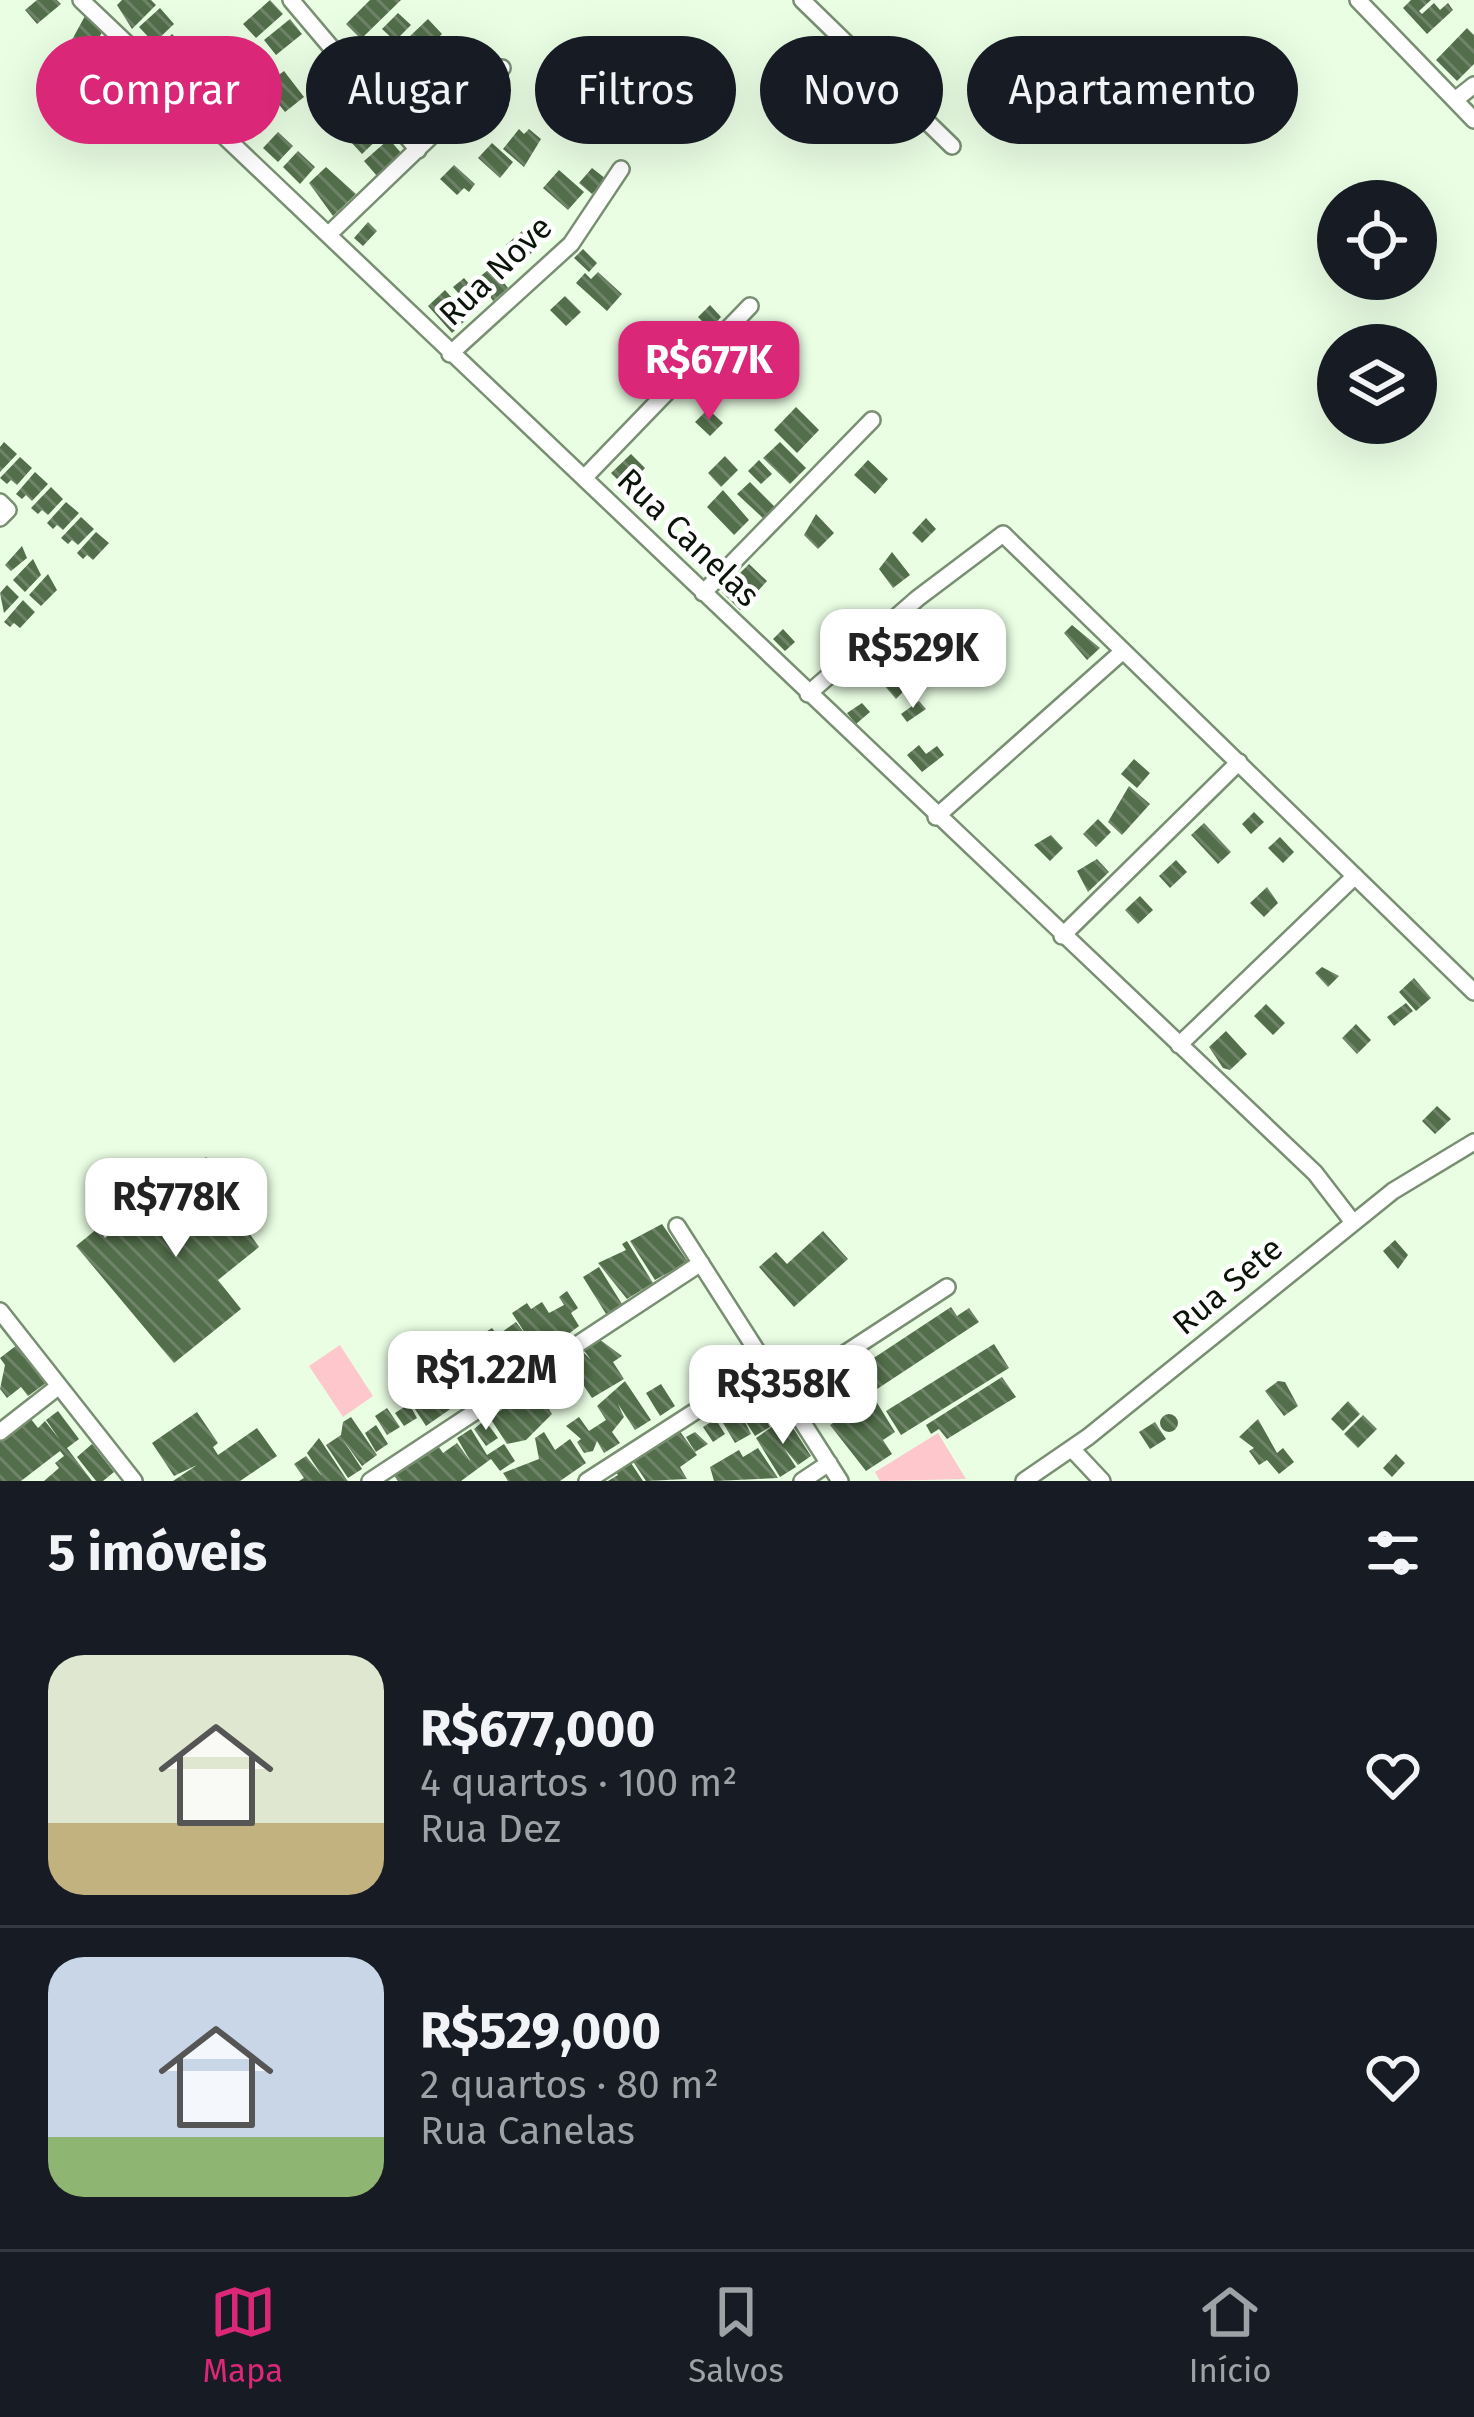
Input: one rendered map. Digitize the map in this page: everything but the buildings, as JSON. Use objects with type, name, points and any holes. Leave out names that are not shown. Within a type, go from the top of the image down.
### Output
[{"type":"street","name":"Rua Canelas","points":[[81,0],[1315,1173],[1352,1222]]},
{"type":"street","points":[[97,15],[111,0]]},
{"type":"street","points":[[291,0],[418,150]]},
{"type":"street","points":[[802,0],[952,146]]},
{"type":"street","points":[[1365,2],[1474,120]]},
{"type":"street","points":[[1455,100],[1474,85]]},
{"type":"street","points":[[329,234],[424,144]]},
{"type":"street","name":"Rua Nove","points":[[450,354],[571,244],[621,169]]},
{"type":"street","points":[[585,477],[750,306]]},
{"type":"street","points":[[703,593],[872,420]]},
{"type":"street","points":[[0,502],[8,510],[0,518]]},
{"type":"street","points":[[808,694],[918,598],[1003,535],[1474,992]]},
{"type":"street","points":[[936,817],[1123,651]]},
{"type":"street","points":[[1062,936],[1238,763]]},
{"type":"street","points":[[1179,1046],[1355,875]]},
{"type":"street","name":"Rua Sete","points":[[1024,1481],[1072,1449],[1352,1222],[1474,1142]]},
{"type":"street","points":[[677,1226],[840,1481]]},
{"type":"street","points":[[370,1481],[701,1263]]},
{"type":"street","points":[[783,1394],[946,1287]]},
{"type":"street","points":[[0,1311],[132,1480]]},
{"type":"street","points":[[587,1481],[764,1367]]},
{"type":"street","points":[[0,1432],[59,1385]]},
{"type":"street","points":[[1072,1449],[1102,1481]]},
{"type":"street","points":[[802,1481],[829,1463]]},
{"type":"shaded area","points":[[340,1345],[373,1396],[343,1417],[309,1366]]},
{"type":"shaded area","points":[[938,1433],[966,1479],[880,1481],[875,1472]]}]
